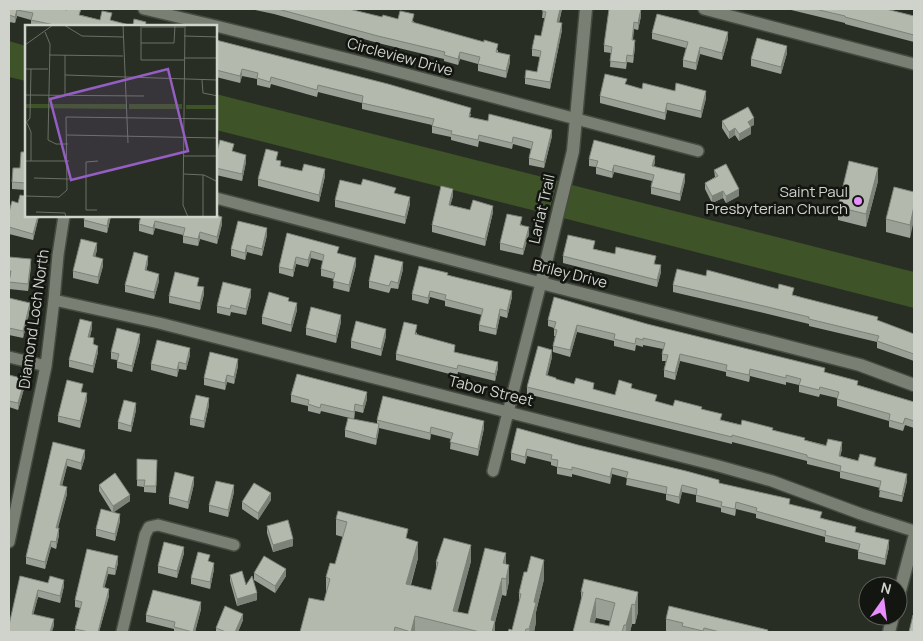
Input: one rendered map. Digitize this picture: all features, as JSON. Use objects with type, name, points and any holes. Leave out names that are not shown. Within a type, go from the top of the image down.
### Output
[{"type":"street","name":"Circleview Drive","points":[[144,9],[212,25]]},
{"type":"street","name":"Lariat Trail","points":[[492,471],[541,283],[572,151],[586,9]]},
{"type":"street","points":[[704,9],[914,64]]},
{"type":"street","name":"Circleview Drive","points":[[218,26],[698,151]]},
{"type":"street","name":"Briley Drive","points":[[218,199],[860,365],[914,385]]},
{"type":"street","name":"Diamond Loch North","points":[[9,542],[14,489],[46,366],[64,218]]},
{"type":"street","name":"Tabor Street","points":[[54,300],[159,322],[772,481],[861,514],[914,531]]},
{"type":"street","points":[[9,358],[46,366]]},
{"type":"street","points":[[122,632],[145,535],[149,527],[158,525],[234,545]]},
{"type":"street","points":[[904,576],[914,538]]},
{"type":"green space","points":[[9,41],[25,46],[25,81],[9,77]]},
{"type":"green space","points":[[218,95],[558,181],[548,214],[218,131]]},
{"type":"green space","points":[[572,185],[914,272],[914,308],[563,218]]},
{"type":"building","points":[[9,9],[81,9],[79,15],[100,20],[102,11],[112,13],[110,20],[129,25],[54,25],[31,20],[33,13],[17,10],[15,17],[9,15]]},
{"type":"building","points":[[278,9],[349,9],[398,19],[400,11],[414,14],[412,22],[484,42],[484,40],[498,44],[496,52],[510,55],[506,71],[478,64],[480,57],[460,52],[458,59],[444,55],[445,52]]},
{"type":"building","points":[[543,9],[560,9],[557,22],[562,23],[550,82],[525,78],[526,70],[537,72],[541,51],[532,49],[535,35],[541,36],[546,12],[542,11]]},
{"type":"building","points":[[609,9],[641,9],[638,23],[634,22],[632,40],[635,40],[633,56],[627,55],[626,63],[610,61],[612,47],[604,45]]},
{"type":"building","points":[[815,9],[886,9],[914,16],[914,35],[845,16]]},
{"type":"building","points":[[657,14],[728,32],[722,53],[700,47],[696,63],[683,60],[688,42],[652,33]]},
{"type":"building","points":[[134,19],[146,22],[145,25],[133,25]]},
{"type":"building","points":[[757,38],[787,46],[781,67],[751,59]]},
{"type":"building","points":[[218,41],[388,84],[471,108],[469,117],[488,121],[489,114],[552,130],[544,162],[529,158],[533,142],[513,137],[512,143],[479,135],[478,140],[451,134],[452,131],[432,126],[434,119],[362,103],[363,96],[318,85],[317,90],[271,77],[270,82],[257,78],[258,73],[242,69],[240,76],[218,70]]},
{"type":"building","points":[[605,74],[627,79],[625,84],[642,89],[643,83],[675,91],[676,83],[706,91],[701,111],[667,103],[665,113],[600,96]]},
{"type":"building","points":[[748,107],[754,118],[748,122],[751,127],[739,134],[735,128],[729,132],[722,121]]},
{"type":"building","points":[[220,140],[234,144],[232,151],[246,155],[242,174],[218,168]]},
{"type":"building","points":[[594,140],[655,156],[652,166],[685,174],[680,194],[651,187],[654,175],[614,165],[612,172],[596,167],[598,161],[589,159]]},
{"type":"building","points":[[266,149],[278,152],[276,160],[281,161],[280,166],[302,171],[304,164],[325,169],[319,195],[258,179]]},
{"type":"building","points":[[21,152],[25,152],[25,183],[12,182],[13,168],[20,168]]},
{"type":"building","name":"Saint Paul Presbyterian Church","points":[[849,161],[878,168],[866,214],[838,207]]},
{"type":"building","points":[[726,164],[739,189],[726,196],[723,191],[712,196],[705,183],[718,176],[714,170]]},
{"type":"building","points":[[363,179],[396,188],[394,193],[410,197],[405,217],[335,200],[340,180],[361,185]]},
{"type":"building","points":[[441,186],[453,189],[449,205],[470,210],[473,200],[493,206],[485,239],[432,225]]},
{"type":"building","points":[[894,187],[914,192],[914,206],[910,225],[886,219]]},
{"type":"building","points":[[20,195],[25,196],[25,218],[37,218],[33,234],[9,227],[9,212],[12,201],[18,203]]},
{"type":"building","points":[[507,214],[522,217],[520,225],[529,227],[523,249],[500,243]]},
{"type":"building","points":[[222,217],[217,237],[200,232],[198,239],[183,236],[185,228],[155,221],[153,228],[139,224],[140,218]]},
{"type":"building","points":[[84,218],[109,218],[107,226],[84,220]]},
{"type":"building","points":[[238,221],[267,228],[262,249],[247,245],[245,253],[231,249]]},
{"type":"building","points":[[287,233],[339,247],[337,253],[356,258],[349,285],[333,281],[335,273],[321,269],[324,255],[311,251],[308,260],[296,257],[293,270],[279,267]]},
{"type":"building","points":[[568,235],[595,241],[593,249],[615,254],[616,247],[656,256],[654,264],[661,265],[657,280],[563,256]]},
{"type":"building","points":[[81,239],[97,243],[93,256],[103,259],[98,277],[73,271]]},
{"type":"building","points":[[134,252],[148,256],[145,270],[159,274],[154,292],[125,285]]},
{"type":"building","points":[[375,255],[403,262],[398,283],[391,281],[389,286],[369,281]]},
{"type":"building","points":[[9,257],[31,259],[28,284],[9,282],[11,271],[9,271]]},
{"type":"building","points":[[419,266],[512,291],[507,311],[500,309],[496,329],[479,325],[483,309],[445,299],[446,295],[430,291],[428,298],[412,294]]},
{"type":"building","points":[[677,269],[706,276],[707,270],[778,289],[779,284],[794,288],[792,295],[878,317],[877,320],[914,334],[914,354],[877,341],[879,336],[809,319],[809,317],[673,285]]},
{"type":"building","points":[[175,272],[199,278],[197,286],[204,287],[200,303],[169,296]]},
{"type":"building","points":[[223,282],[251,289],[246,309],[231,305],[230,309],[217,306]]},
{"type":"building","points":[[269,292],[289,298],[288,301],[297,303],[291,325],[262,317]]},
{"type":"building","points":[[554,297],[647,324],[825,368],[824,372],[858,381],[857,385],[914,402],[914,421],[905,418],[903,424],[889,420],[890,414],[837,399],[839,392],[820,387],[819,390],[799,385],[801,379],[786,375],[786,378],[750,369],[749,375],[726,370],[727,365],[680,354],[675,373],[664,370],[668,355],[662,354],[665,343],[643,338],[643,340],[636,338],[635,344],[614,339],[615,334],[577,325],[570,350],[553,346],[557,330],[554,329],[556,322],[548,320]]},
{"type":"building","points":[[9,298],[30,303],[23,331],[9,328]]},
{"type":"building","points":[[311,307],[341,315],[336,336],[306,328]]},
{"type":"building","points":[[80,319],[92,322],[88,337],[94,338],[93,344],[98,346],[93,366],[69,360]]},
{"type":"building","points":[[356,321],[386,329],[381,349],[351,341]]},
{"type":"building","points":[[404,322],[417,325],[415,334],[455,345],[454,352],[498,362],[495,374],[458,365],[457,369],[396,354]]},
{"type":"building","points":[[117,328],[140,334],[132,366],[117,362],[119,354],[111,352]]},
{"type":"building","points":[[157,340],[190,348],[186,364],[179,362],[177,370],[151,364]]},
{"type":"building","points":[[538,346],[552,350],[546,375],[556,379],[574,384],[576,378],[594,383],[593,389],[615,395],[619,380],[632,384],[631,388],[657,395],[655,401],[673,406],[675,400],[722,414],[720,420],[741,425],[742,420],[773,428],[772,430],[805,438],[804,440],[826,446],[828,439],[842,442],[839,456],[858,461],[860,454],[876,458],[874,466],[907,474],[902,496],[879,490],[881,481],[840,471],[841,466],[807,457],[807,455],[732,435],[732,437],[527,387]]},
{"type":"building","points":[[210,352],[238,359],[234,377],[227,375],[225,383],[204,378]]},
{"type":"building","points":[[297,374],[367,392],[363,406],[355,404],[354,412],[321,404],[320,408],[308,404],[309,400],[291,395]]},
{"type":"building","points":[[9,375],[25,379],[18,403],[9,401]]},
{"type":"building","points":[[67,380],[83,384],[81,392],[87,393],[80,421],[58,416]]},
{"type":"building","points":[[196,395],[209,398],[204,421],[190,418]]},
{"type":"building","points":[[383,396],[484,421],[478,449],[450,442],[453,433],[431,427],[430,433],[377,420]]},
{"type":"building","points":[[124,400],[136,403],[131,426],[118,422]]},
{"type":"building","points":[[348,418],[379,424],[376,439],[345,430]]},
{"type":"building","points":[[517,428],[686,471],[719,480],[719,483],[790,499],[789,504],[822,512],[820,518],[856,527],[855,532],[889,540],[885,559],[858,552],[860,544],[825,535],[826,531],[756,511],[757,508],[736,502],[735,509],[721,506],[722,502],[696,495],[697,489],[682,485],[679,497],[666,494],[667,487],[626,478],[628,472],[612,468],[610,477],[572,467],[572,470],[557,467],[558,460],[551,459],[552,455],[527,449],[525,457],[511,453]]},
{"type":"building","points":[[53,442],[85,450],[81,463],[67,459],[60,485],[67,487],[56,528],[59,528],[56,542],[51,541],[45,562],[26,557]]},
{"type":"building","points":[[137,459],[157,460],[156,486],[144,486],[145,480],[137,480]]},
{"type":"building","points":[[175,472],[194,477],[188,502],[169,497]]},
{"type":"building","points":[[115,473],[130,495],[113,506],[99,485]]},
{"type":"building","points":[[216,481],[234,485],[228,510],[209,505]]},
{"type":"building","points":[[254,483],[271,493],[258,513],[242,502]]},
{"type":"building","points":[[101,509],[120,514],[115,534],[96,529]]},
{"type":"building","points":[[338,511],[408,529],[406,538],[418,542],[406,584],[431,590],[438,562],[436,562],[444,538],[471,545],[453,611],[468,614],[485,548],[506,553],[503,563],[509,565],[506,579],[502,578],[491,620],[495,621],[492,632],[480,632],[415,616],[411,632],[395,627],[394,632],[300,632],[309,598],[324,601],[330,579],[326,577],[330,563],[335,564],[347,522],[336,519]]},
{"type":"building","points":[[288,520],[293,539],[273,545],[267,526]]},
{"type":"building","points":[[164,542],[184,547],[177,571],[158,566]]},
{"type":"building","points":[[87,549],[118,556],[115,569],[108,567],[103,587],[109,589],[98,632],[75,629],[82,602],[75,600]]},
{"type":"building","points":[[198,552],[210,555],[208,561],[214,563],[210,582],[191,578]]},
{"type":"building","points":[[264,556],[286,569],[275,586],[254,573]]},
{"type":"building","points":[[531,556],[544,560],[529,629],[526,629],[525,632],[508,632],[509,629],[512,630],[521,594],[519,593],[524,572],[527,572]]},
{"type":"building","points":[[242,571],[246,585],[252,576],[257,593],[237,599],[230,575]]},
{"type":"building","points":[[20,576],[48,583],[50,576],[64,580],[60,596],[38,590],[32,614],[54,619],[50,632],[9,632]]},
{"type":"building","points":[[584,579],[638,592],[635,605],[632,604],[622,632],[573,632],[583,592],[581,592]],"holes":[[[596,598],[615,603],[609,626],[590,622]]]},
{"type":"building","points":[[153,590],[201,602],[193,632],[174,627],[175,622],[146,615]]},
{"type":"building","points":[[225,606],[243,614],[235,632],[226,632],[216,628]]},
{"type":"building","points":[[669,606],[768,630],[767,632],[720,632],[704,628],[703,631],[682,626],[683,623],[666,619]]},
{"type":"building","points":[[913,615],[914,632],[909,632]]},
{"type":"place","name":"Saint Paul Presbyterian Church","points":[[858,201]]}]
